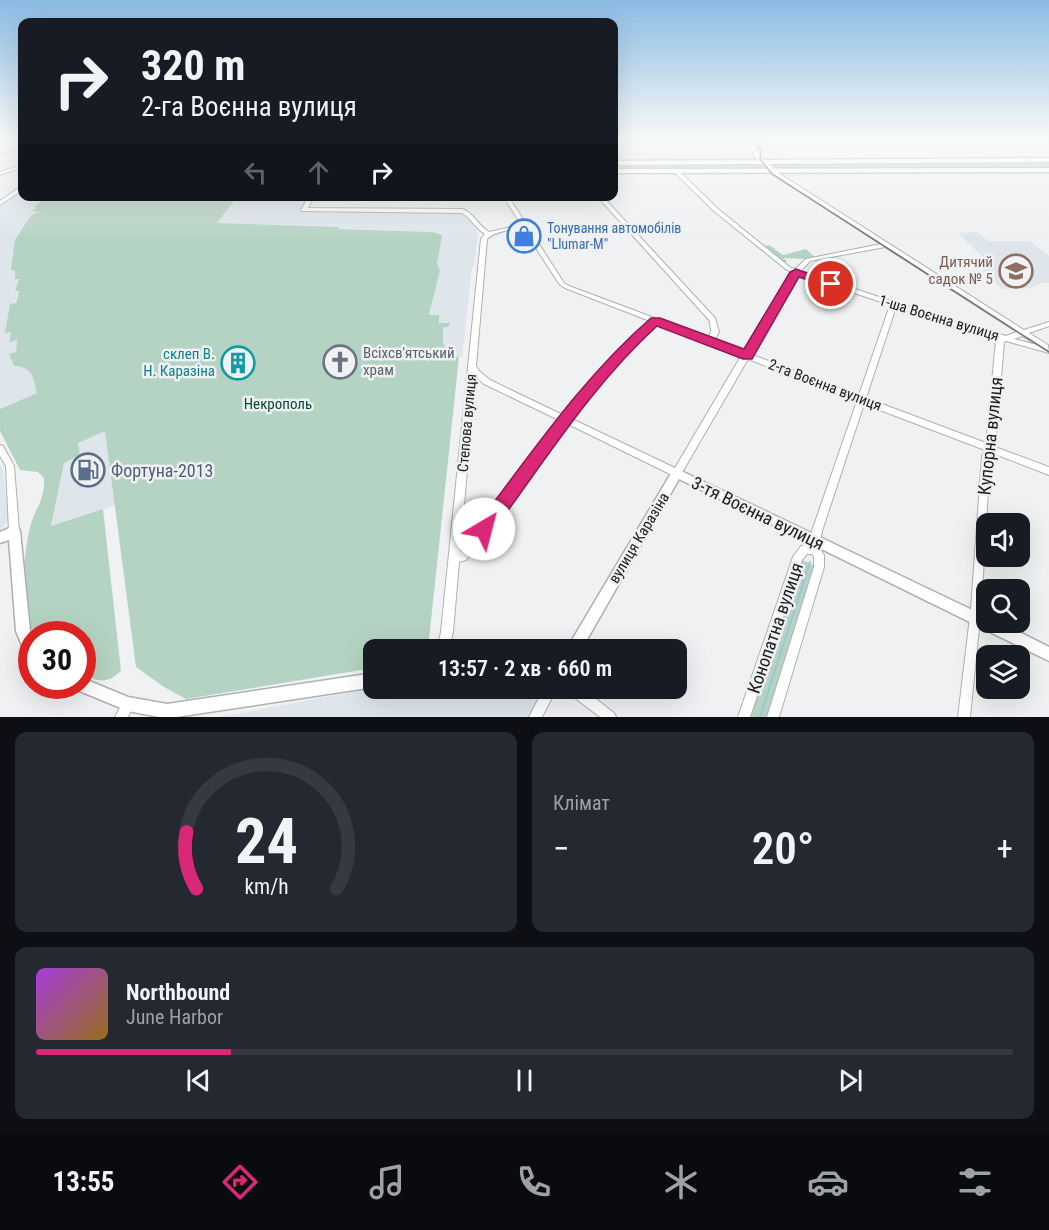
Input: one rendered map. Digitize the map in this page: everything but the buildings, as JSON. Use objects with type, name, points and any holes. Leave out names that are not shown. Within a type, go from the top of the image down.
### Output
[{"type":"main road","name":"3-тя Воєнна вулиця","points":[[677,473],[814,545],[1049,654]]},
{"type":"main road","name":"вулиця Каразіна","points":[[579,639],[677,473]]},
{"type":"main road","points":[[0,538],[14,531],[22,621]]},
{"type":"main road","points":[[96,693],[122,707],[166,714],[363,682]]},
{"type":"street","name":"1-ша Воєнна вулиця","points":[[676,171],[687,185],[750,239],[778,262],[796,272],[893,305],[1049,350]]},
{"type":"street","points":[[773,171],[1049,350]]},
{"type":"street","points":[[0,203],[18,191]]},
{"type":"street","points":[[309,201],[304,209],[307,211],[463,211],[471,216],[479,228],[489,234],[515,227],[521,222],[508,201]]},
{"type":"street","points":[[604,201],[713,320],[715,332],[710,342]]},
{"type":"street","name":"2-га Воєнна вулиця","points":[[521,222],[562,284],[567,287],[1049,471]]},
{"type":"street","name":"Степова вулиця","points":[[444,639],[484,239],[489,234]]},
{"type":"street","points":[[796,272],[804,262],[813,258],[886,245]]},
{"type":"street","name":"вулиця Каразіна","points":[[677,473],[796,272]]},
{"type":"street","name":"Конопатна вулиця","points":[[773,717],[819,567],[819,555],[814,545],[893,305]]},
{"type":"street","points":[[454,557],[462,556],[607,369],[628,345],[655,321]]},
{"type":"street","points":[[1006,339],[1049,324]]},
{"type":"street","name":"Купорна вулиця","points":[[964,717],[975,618],[986,456],[990,449],[999,344],[1006,339]]},
{"type":"street","name":"3-тя Воєнна вулиця","points":[[472,366],[481,379],[677,473]]},
{"type":"street","points":[[0,448],[10,466],[14,531]]},
{"type":"street","name":"Конопатна вулиця","points":[[744,717],[798,557],[805,549],[814,545]]},
{"type":"street","points":[[536,717],[545,699]]},
{"type":"street","points":[[585,699],[609,717]]},
{"type":"shaded area","points":[[18,193],[18,201],[42,201],[35,206],[40,211],[31,215],[18,237],[16,270],[19,278],[15,291],[19,290],[5,333],[11,332],[17,339],[16,352],[10,354],[14,366],[25,367],[32,373],[37,393],[0,409],[0,206]]},
{"type":"shaded area","points":[[233,201],[305,201],[298,212],[458,212],[468,216],[478,234],[462,357],[450,356],[443,344],[443,327],[434,315],[429,315],[439,272],[432,232],[217,224]]},
{"type":"shaded area","name":"Дитячий садок № 5","points":[[977,232],[988,241],[1030,241],[1049,256],[1049,283],[1041,283],[1031,288],[1002,289],[971,259],[985,259],[958,233]]},
{"type":"shaded area","points":[[105,430],[115,505],[51,527],[64,462],[80,455],[78,443]]},
{"type":"shaded area","points":[[0,464],[3,470],[8,513],[7,522],[0,530]]},
{"type":"shaded area","points":[[363,690],[363,699],[539,699],[529,717],[220,717]]},
{"type":"green space","name":"Некрополь","points":[[42,201],[234,201],[217,223],[339,227],[339,229],[432,232],[442,235],[437,264],[440,270],[429,315],[439,315],[439,323],[450,323],[448,327],[443,327],[443,343],[450,356],[459,357],[429,639],[363,639],[363,670],[186,699],[164,687],[136,667],[105,431],[78,443],[80,455],[64,463],[51,526],[103,509],[121,671],[107,680],[96,679],[96,621],[29,621],[25,595],[26,553],[30,527],[41,499],[44,478],[38,472],[20,470],[0,431],[0,409],[37,393],[29,371],[14,366],[9,354],[16,352],[17,340],[9,342],[11,332],[5,333],[10,304],[16,303],[19,291],[15,291],[19,279],[15,279],[15,271],[11,270],[15,240],[31,215],[39,212],[32,211],[36,208],[34,207]]},
{"type":"green space","points":[[769,245],[783,255],[806,249],[815,257],[783,258],[787,261],[785,263],[775,258],[780,258],[773,256],[763,247]]},
{"type":"green space","points":[[802,560],[817,567],[770,717],[749,717]]},
{"type":"waterway","points":[[760,717],[810,562]]},
{"type":"tram line","points":[[770,171],[1049,352]]},
{"type":"place","name":"Тонування автомобілів \"Llumar-M\"","points":[[524,236]]},
{"type":"place","name":"Дитячий садок № 5","points":[[1016,271]]},
{"type":"place","name":"Всіхсв'ятський храм","points":[[340,362]]},
{"type":"place","name":"склеп В. Н. Каразіна","points":[[238,363]]},
{"type":"place","name":"Фортуна-2013","points":[[88,470]]},
{"type":"route","points":[[484,529],[593,388],[599,377],[628,345],[655,321],[747,356],[796,272],[831,284]]}]
